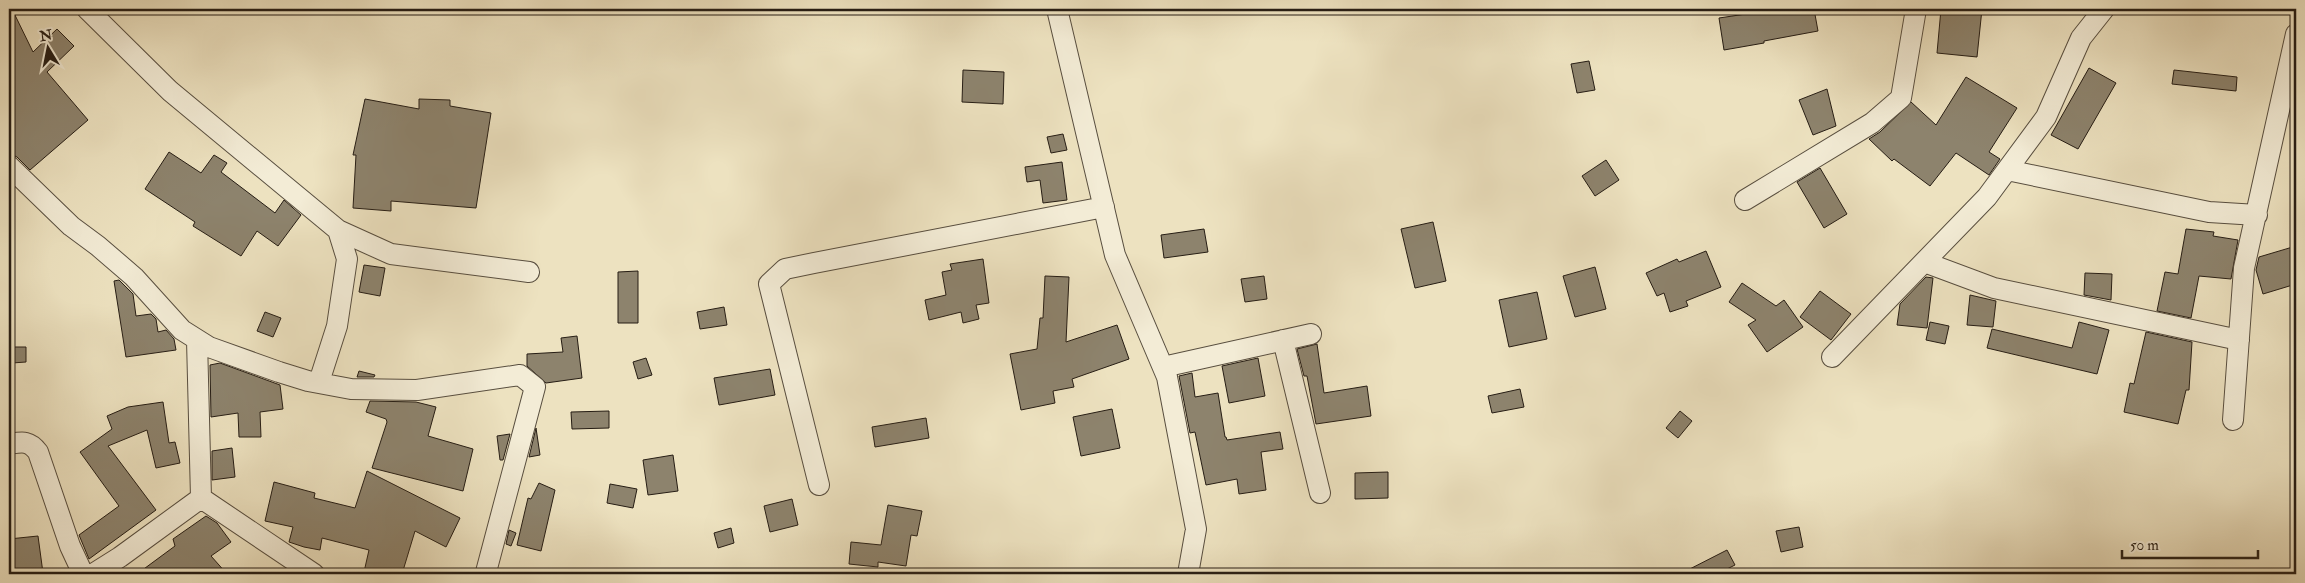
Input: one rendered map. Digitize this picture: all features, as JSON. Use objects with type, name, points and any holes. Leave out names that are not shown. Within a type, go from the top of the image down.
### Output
[{"type":"street","points":[[87,9],[170,91],[338,230],[390,254],[529,272]]},
{"type":"street","points":[[1057,9],[1115,255],[1167,376],[1196,529],[1188,574]]},
{"type":"street","points":[[1745,200],[1872,123],[1901,98],[1916,9]]},
{"type":"street","points":[[1832,357],[1987,197],[2046,117],[2081,38],[2104,9]]},
{"type":"street","points":[[2233,420],[2244,268],[2296,34]]},
{"type":"street","points":[[9,166],[71,226],[134,277],[178,326],[209,347],[279,372],[351,389],[417,390],[520,375],[535,387],[486,572]]},
{"type":"street","points":[[2007,170],[2209,212],[2257,215]]},
{"type":"street","points":[[819,485],[769,284],[786,269],[1104,207]]},
{"type":"street","points":[[319,382],[337,326],[347,259],[338,230]]},
{"type":"street","points":[[1924,262],[1994,288],[2239,340]]},
{"type":"street","points":[[1163,367],[1311,334]]},
{"type":"street","points":[[197,340],[200,498]]},
{"type":"street","points":[[1283,340],[1320,493]]},
{"type":"street","points":[[9,444],[26,442],[33,445],[38,452],[70,546],[83,574]]},
{"type":"street","points":[[93,574],[120,557],[200,498]]},
{"type":"street","points":[[200,498],[314,574]]},
{"type":"building","points":[[9,9],[12,9],[33,52],[57,29],[74,46],[47,72],[88,120],[30,170],[17,157],[9,153]]},
{"type":"building","points":[[1773,9],[1814,9],[1818,31],[1724,50],[1719,18]]},
{"type":"building","points":[[1941,9],[1982,9],[1977,57],[1937,53]]},
{"type":"building","points":[[1589,61],[1595,90],[1577,93],[1571,64]]},
{"type":"building","points":[[2089,68],[2116,83],[2078,149],[2051,135]]},
{"type":"building","points":[[963,70],[1004,72],[1003,104],[962,102]]},
{"type":"building","points":[[2174,70],[2237,77],[2236,91],[2172,84]]},
{"type":"building","points":[[1966,77],[2017,108],[1989,152],[2000,159],[1989,175],[1956,153],[1930,186],[1894,159],[1892,161],[1869,139],[1880,132],[1911,102],[1936,125]]},
{"type":"building","points":[[1827,89],[1836,126],[1813,135],[1799,100]]},
{"type":"building","points":[[365,99],[419,109],[419,99],[450,100],[450,106],[491,113],[476,208],[391,201],[391,211],[353,208],[356,155],[353,155]]},
{"type":"building","points":[[1063,134],[1067,150],[1051,153],[1047,137]]},
{"type":"building","points":[[169,152],[201,173],[214,155],[227,163],[221,172],[275,213],[284,200],[301,215],[278,246],[257,231],[241,256],[193,226],[195,222],[145,189]]},
{"type":"building","points":[[1606,160],[1619,180],[1595,196],[1582,176]]},
{"type":"building","points":[[1062,162],[1067,200],[1043,203],[1040,180],[1027,182],[1025,167]]},
{"type":"building","points":[[1820,168],[1847,214],[1824,228],[1797,182]]},
{"type":"building","points":[[1433,222],[1446,281],[1415,288],[1401,229]]},
{"type":"building","points":[[1204,229],[1208,252],[1164,258],[1161,235]]},
{"type":"building","points":[[2186,229],[2214,232],[2213,236],[2238,240],[2231,279],[2199,276],[2191,318],[2157,311],[2165,272],[2178,274]]},
{"type":"building","points":[[2296,246],[2296,284],[2263,294],[2256,270],[2259,257]]},
{"type":"building","points":[[1706,251],[1721,287],[1686,301],[1688,306],[1670,312],[1664,293],[1657,296],[1646,273],[1677,259],[1679,262]]},
{"type":"building","points":[[983,259],[989,303],[976,305],[979,319],[963,323],[961,312],[929,320],[925,300],[946,295],[942,272],[952,270],[950,264]]},
{"type":"building","points":[[364,265],[385,268],[380,296],[359,292]]},
{"type":"building","points":[[1595,267],[1606,309],[1575,317],[1563,276]]},
{"type":"building","points":[[638,271],[638,323],[618,323],[618,272]]},
{"type":"building","points":[[2085,273],[2112,274],[2111,300],[2084,295]]},
{"type":"building","points":[[1045,276],[1069,277],[1066,342],[1117,325],[1129,359],[1072,379],[1074,387],[1053,391],[1055,403],[1021,410],[1010,354],[1037,349],[1040,318],[1043,318]]},
{"type":"building","points":[[1264,276],[1267,299],[1245,302],[1241,279]]},
{"type":"building","points":[[1926,277],[1933,278],[1927,328],[1897,325],[1900,304]]},
{"type":"building","points":[[119,280],[133,294],[136,316],[151,314],[156,319],[158,332],[166,330],[174,339],[176,350],[126,357],[114,281]]},
{"type":"building","points":[[1742,283],[1776,306],[1784,300],[1803,327],[1767,352],[1748,325],[1756,320],[1729,302]]},
{"type":"building","points":[[1820,291],[1851,314],[1831,340],[1800,317]]},
{"type":"building","points":[[1537,292],[1547,339],[1509,347],[1499,300]]},
{"type":"building","points":[[1970,295],[1996,301],[1993,327],[1967,325]]},
{"type":"building","points":[[724,307],[727,325],[700,329],[697,312]]},
{"type":"building","points":[[265,312],[281,318],[273,337],[257,331]]},
{"type":"building","points":[[1930,322],[1949,326],[1945,344],[1926,340]]},
{"type":"building","points":[[2079,322],[2109,330],[2097,374],[1987,348],[1992,329],[2072,348]]},
{"type":"building","points":[[2146,332],[2192,342],[2189,390],[2186,390],[2178,424],[2124,412],[2130,383],[2134,384]]},
{"type":"building","points":[[577,336],[582,378],[546,383],[527,366],[527,354],[563,352],[561,338]]},
{"type":"building","points":[[1317,344],[1324,393],[1367,386],[1371,416],[1316,424],[1307,376],[1304,376],[1297,349]]},
{"type":"building","points":[[12,347],[26,347],[26,362],[12,363]]},
{"type":"building","points":[[646,358],[652,375],[638,379],[633,362]]},
{"type":"building","points":[[1258,358],[1265,396],[1229,403],[1222,366]]},
{"type":"building","points":[[220,363],[280,385],[283,409],[260,412],[261,437],[239,437],[238,413],[211,417],[210,365]]},
{"type":"building","points":[[770,369],[775,395],[719,405],[714,378]]},
{"type":"building","points":[[359,371],[375,375],[374,377],[357,377]]},
{"type":"building","points":[[1192,373],[1195,397],[1218,393],[1227,440],[1280,432],[1283,449],[1261,452],[1266,490],[1239,494],[1237,479],[1206,485],[1195,432],[1190,433],[1179,376]]},
{"type":"building","points":[[1520,389],[1524,407],[1492,413],[1488,396]]},
{"type":"building","points":[[370,401],[416,402],[436,407],[428,436],[473,449],[463,491],[372,468],[387,422],[386,419],[366,412]]},
{"type":"building","points":[[163,402],[169,443],[175,442],[180,463],[156,468],[147,430],[108,446],[156,510],[89,559],[79,535],[119,506],[80,452],[112,429],[107,416],[128,407]]},
{"type":"building","points":[[1112,409],[1120,448],[1081,456],[1073,417]]},
{"type":"building","points":[[609,411],[609,428],[572,429],[571,412]]},
{"type":"building","points":[[1680,411],[1692,421],[1678,438],[1666,428]]},
{"type":"building","points":[[926,418],[929,438],[875,447],[872,427]]},
{"type":"building","points":[[536,428],[540,455],[529,457]]},
{"type":"building","points":[[510,434],[503,460],[500,460],[497,436]]},
{"type":"building","points":[[232,448],[235,477],[212,480],[212,451]]},
{"type":"building","points":[[673,455],[678,491],[648,495],[643,460]]},
{"type":"building","points":[[367,471],[460,518],[446,547],[415,531],[402,574],[374,574],[364,572],[369,550],[322,538],[320,550],[304,547],[289,542],[293,527],[265,521],[274,482],[315,493],[314,498],[355,508]]},
{"type":"building","points":[[1388,472],[1388,498],[1355,499],[1355,473]]},
{"type":"building","points":[[539,483],[555,490],[541,551],[517,545],[528,498],[531,499]]},
{"type":"building","points":[[610,484],[637,489],[633,508],[607,503]]},
{"type":"building","points":[[792,499],[798,525],[770,532],[764,506]]},
{"type":"building","points":[[888,505],[922,511],[917,536],[911,535],[906,566],[878,562],[878,567],[849,564],[851,542],[881,545]]},
{"type":"building","points":[[206,516],[217,523],[231,542],[211,556],[227,574],[137,574],[175,546],[173,539]]},
{"type":"building","points":[[1799,527],[1803,547],[1781,552],[1776,531]]},
{"type":"building","points":[[731,528],[734,543],[718,548],[714,533]]},
{"type":"building","points":[[509,530],[516,533],[511,546],[506,544]]},
{"type":"building","points":[[38,536],[43,573],[9,574],[9,539]]},
{"type":"building","points":[[1727,550],[1735,565],[1717,574],[1680,574]]}]
